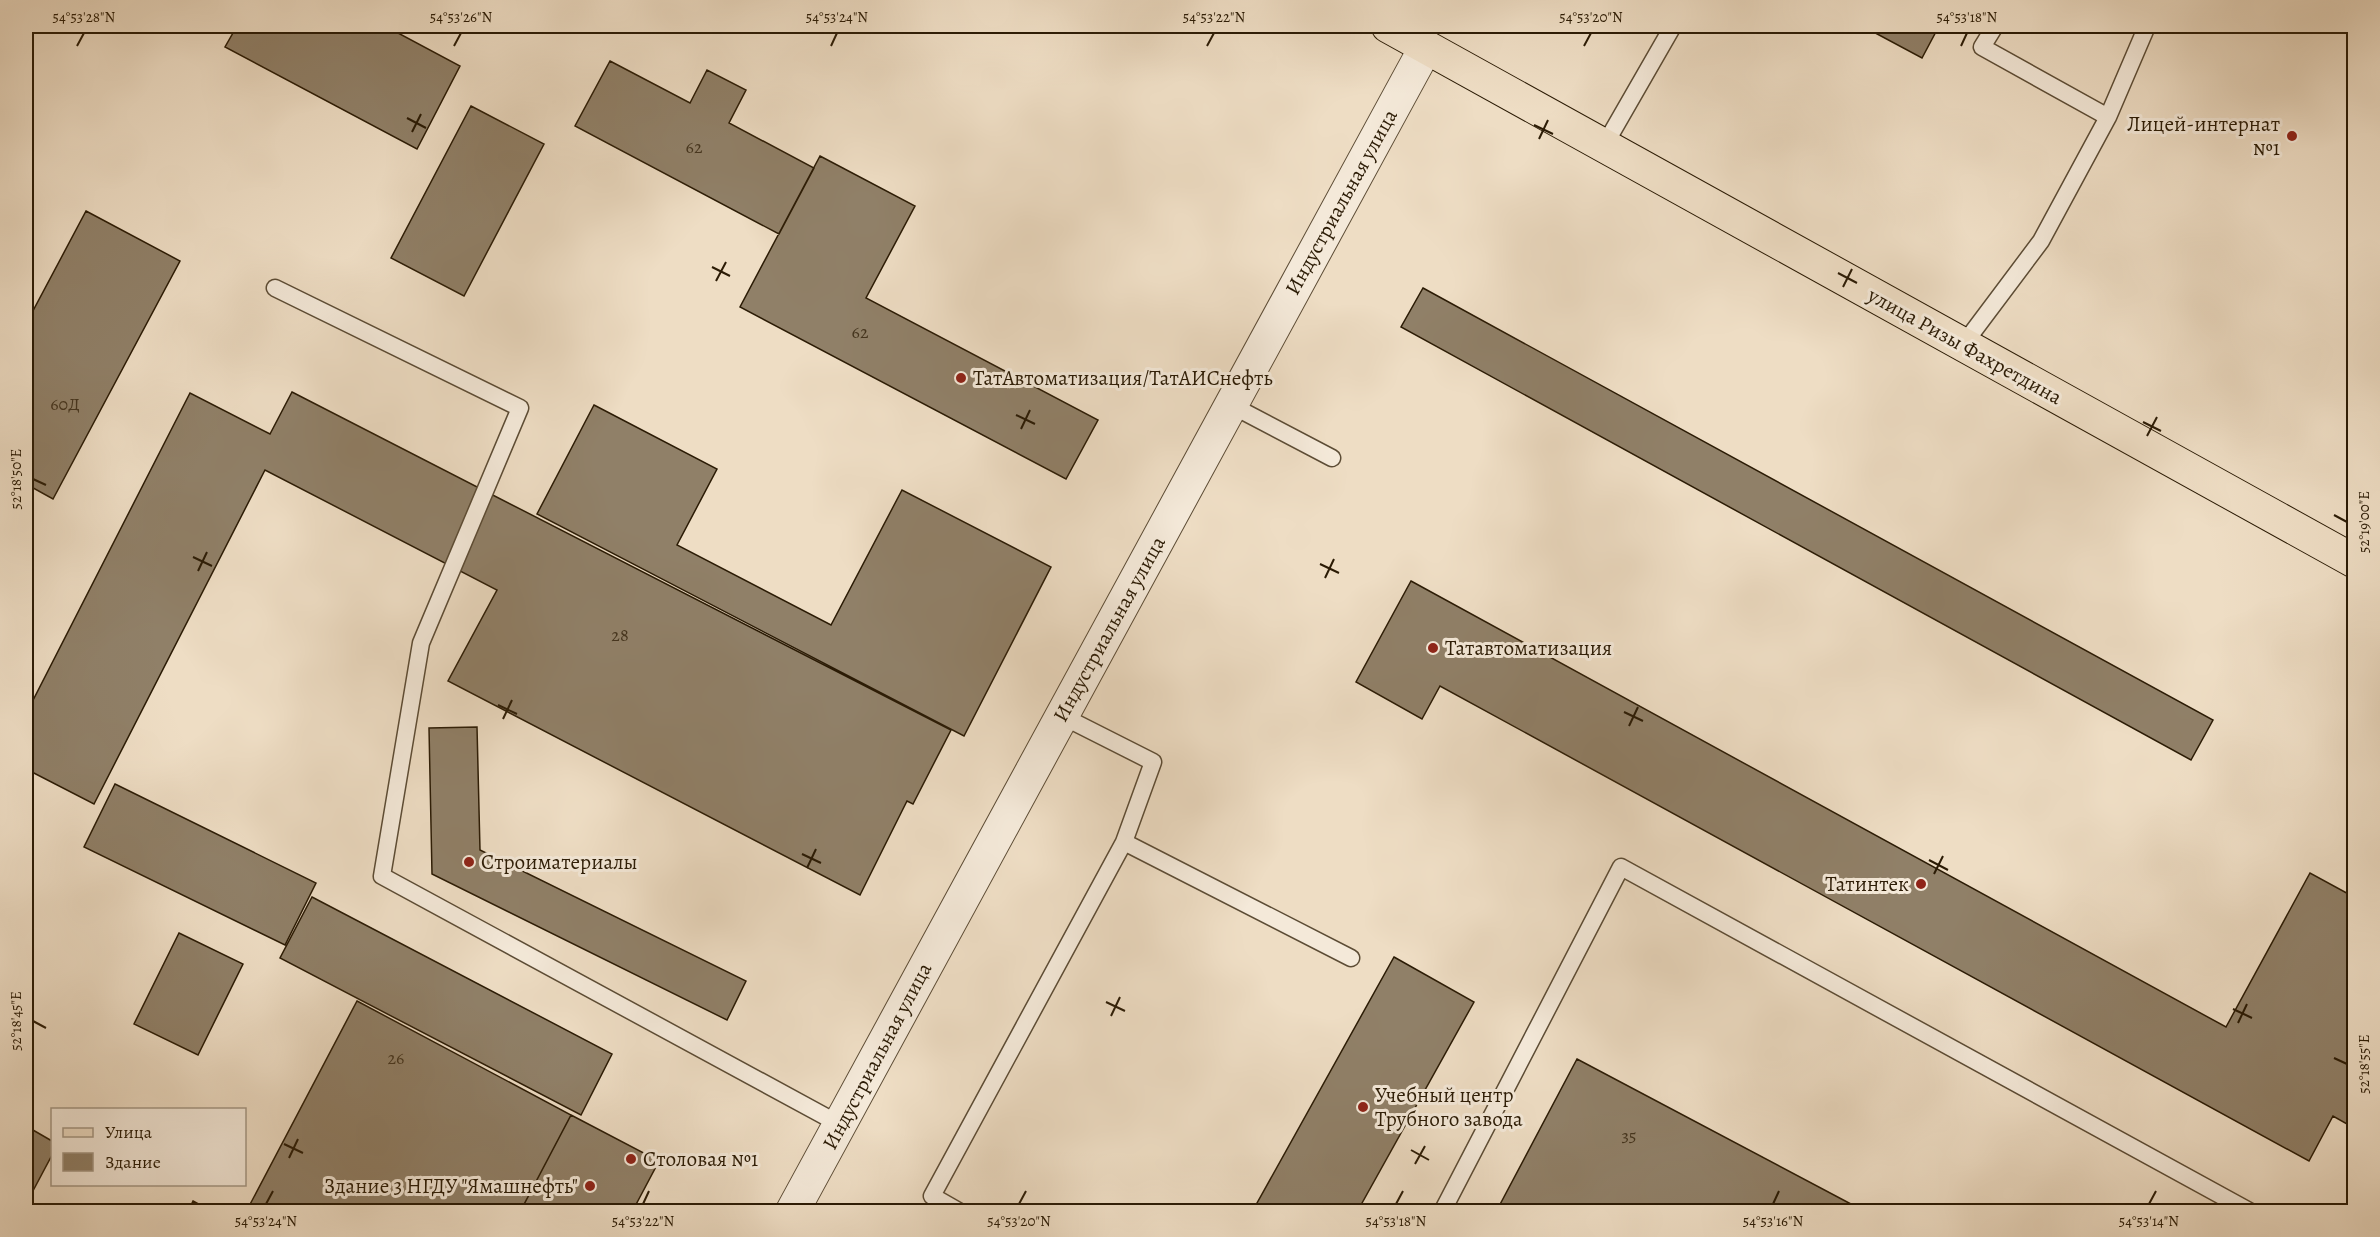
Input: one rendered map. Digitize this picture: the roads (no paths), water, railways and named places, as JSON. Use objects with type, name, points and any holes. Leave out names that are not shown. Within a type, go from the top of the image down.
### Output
[{"type":"main road","name":"улица Ризы Фахретдина","points":[[1388,26],[2355,561]]},
{"type":"street","name":"Индустриальная улица","points":[[792,1212],[1426,47]]},
{"type":"lane","points":[[1604,146],[1673,26]]},
{"type":"lane","points":[[1995,26],[1982,47],[2108,117]]},
{"type":"lane","points":[[1962,345],[2041,241],[2108,117],[2147,26]]},
{"type":"lane","points":[[275,288],[520,408],[421,643],[382,876],[841,1125]]},
{"type":"lane","points":[[1231,405],[1332,458]]},
{"type":"lane","points":[[960,1212],[932,1196],[1124,842],[1154,762],[1062,716]]},
{"type":"lane","points":[[1124,842],[1351,958]]},
{"type":"lane","points":[[1442,1212],[1621,867],[2251,1212]]},
{"type":"place","name":"Лицей-интернат №1","points":[[2292,136]]},
{"type":"place","name":"ТатАвтоматизация/ТатАИСнефть","points":[[961,378]]},
{"type":"place","name":"Татавтоматизация","points":[[1433,648]]},
{"type":"place","name":"Строиматериалы","points":[[469,862]]},
{"type":"place","name":"Татинтек","points":[[1921,884]]},
{"type":"place","name":"Учебный центр Трубного завода","points":[[1363,1107]]},
{"type":"place","name":"Столовая №1","points":[[631,1159]]},
{"type":"place","name":"Здание 3 НГДУ \"Ямашнефть\"","points":[[590,1186]]}]
